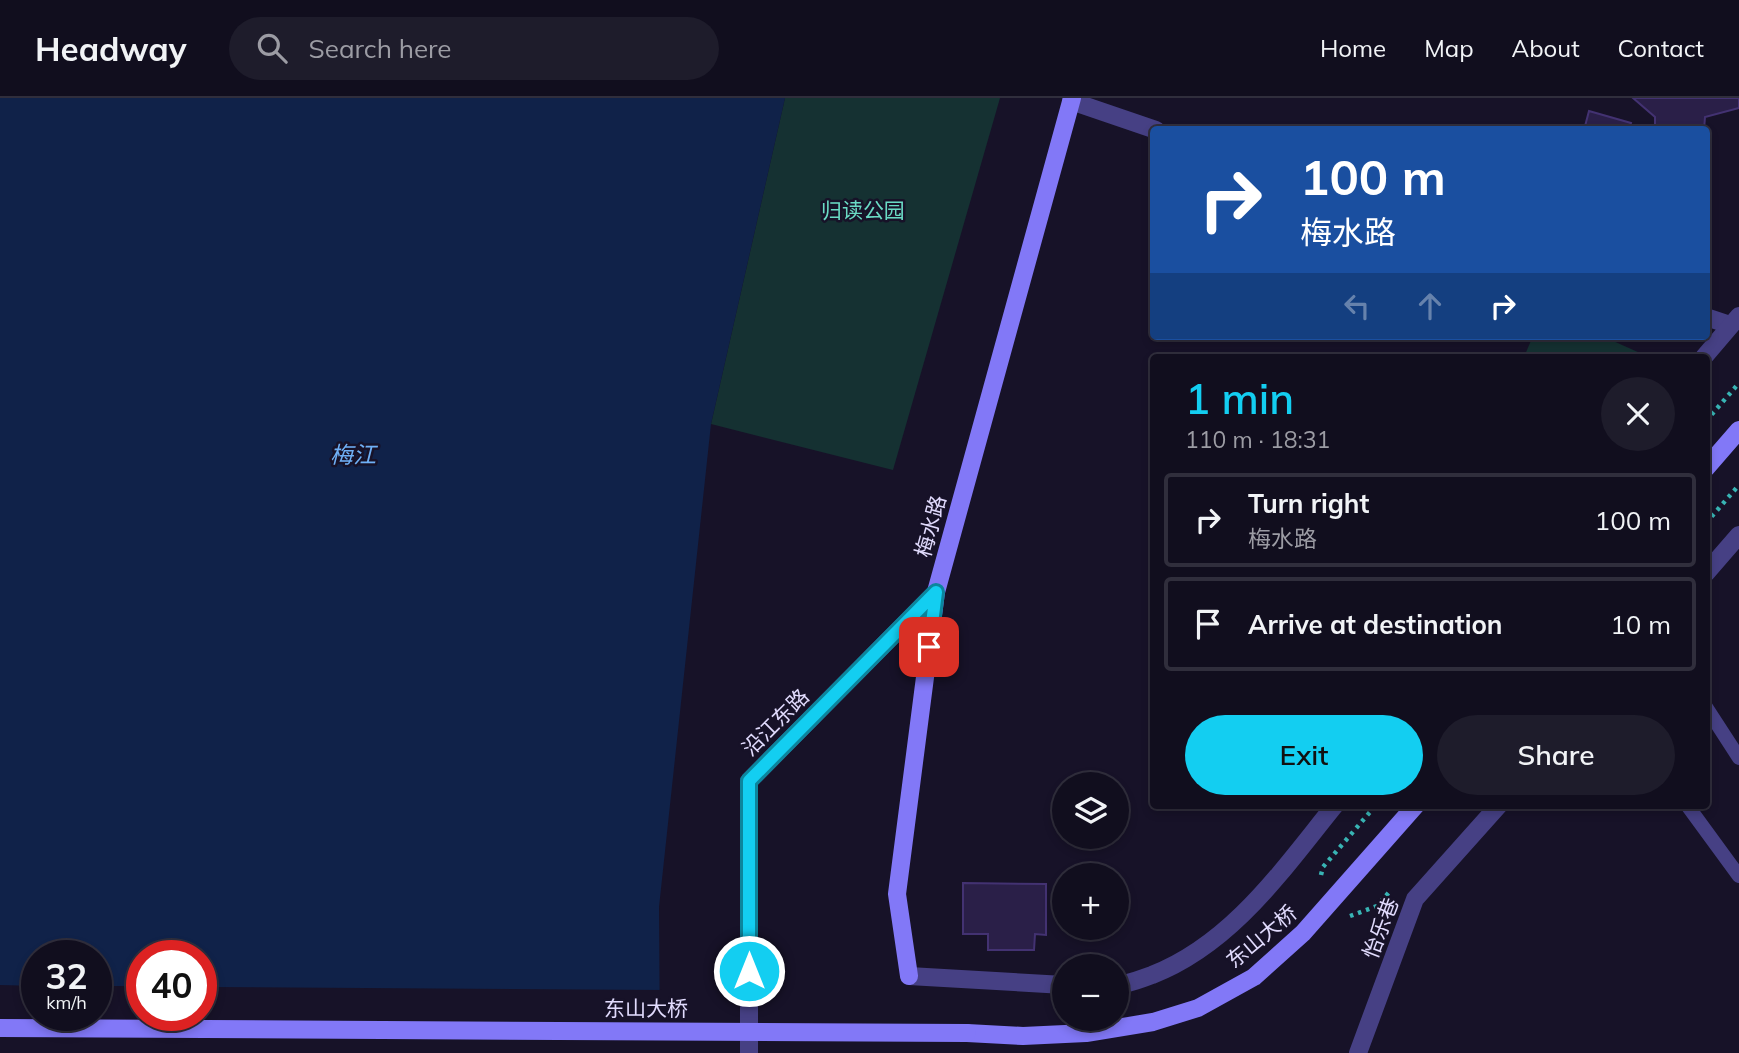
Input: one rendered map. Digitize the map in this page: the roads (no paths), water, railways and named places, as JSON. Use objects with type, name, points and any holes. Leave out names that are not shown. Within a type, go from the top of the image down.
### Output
[{"type":"main road","name":"梅水路","points":[[909,976],[897,894],[936,592],[1071,99]]},
{"type":"main road","points":[[1710,463],[1739,430]]},
{"type":"main road","name":"东山大桥","points":[[0,1028],[967,1033],[1023,1036],[1086,1033],[1153,1021],[1198,1009],[1254,978],[1303,933],[1412,809]]},
{"type":"street","points":[[1071,99],[1150,128]]},
{"type":"street","points":[[1710,317],[1735,320]]},
{"type":"street","points":[[1707,354],[1735,320]]},
{"type":"street","points":[[1710,568],[1739,535]]},
{"type":"street","name":"沿江东路","points":[[749,1053],[749,781],[936,592]]},
{"type":"street","points":[[1129,983],[1172,967],[1214,940],[1257,901],[1332,809]]},
{"type":"street","name":"怡乐巷","points":[[1358,1053],[1415,899],[1495,809]]},
{"type":"street","points":[[909,976],[1052,984]]},
{"type":"lane","points":[[1710,713],[1739,758]]},
{"type":"lane","points":[[1690,809],[1739,876]]},
{"type":"water","name":"梅江","points":[[0,98],[785,98],[711,424],[659,907],[660,1053],[0,1053]]},
{"type":"park label","name":"归读公园","points":[[863,210]]}]
